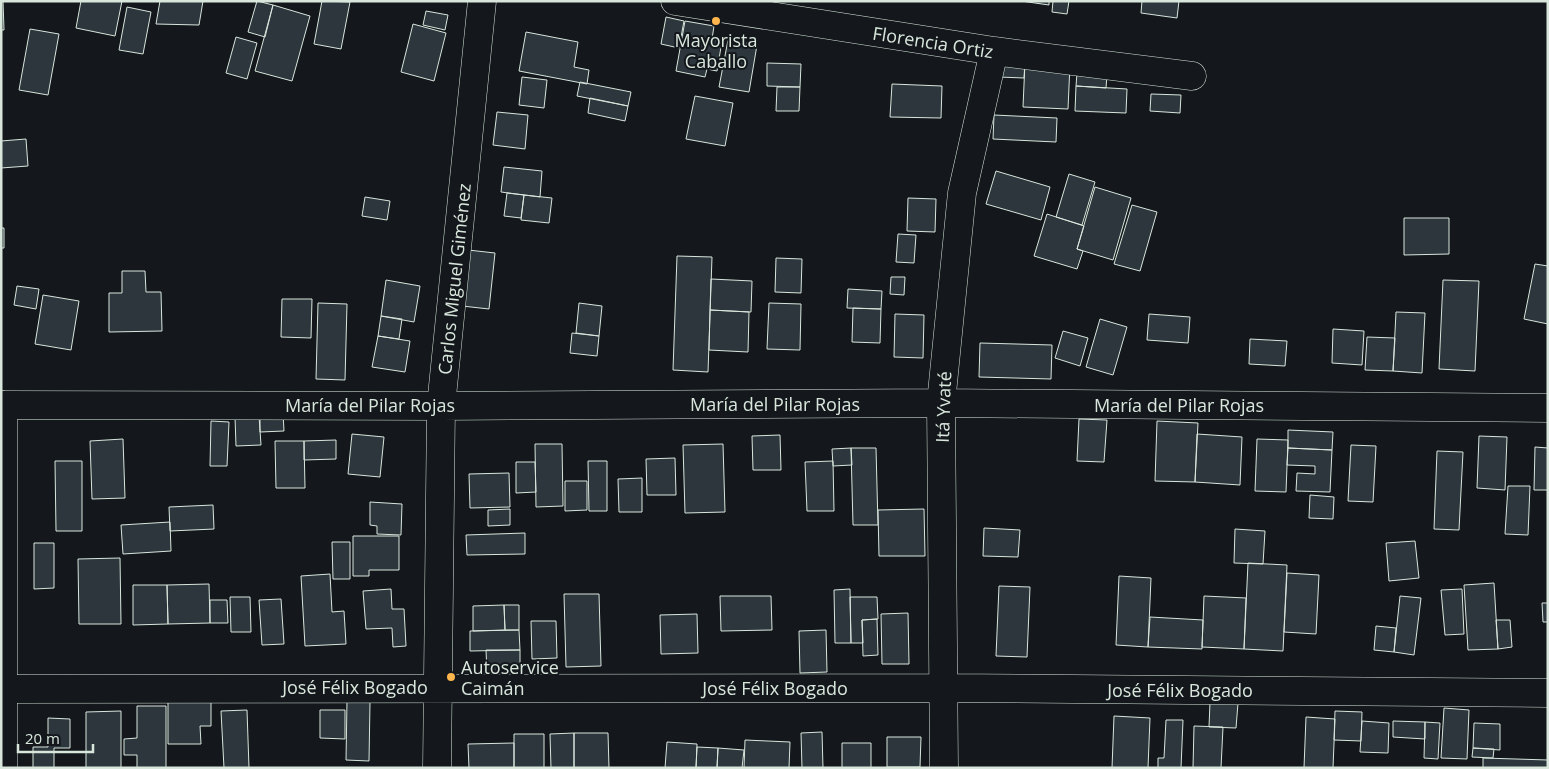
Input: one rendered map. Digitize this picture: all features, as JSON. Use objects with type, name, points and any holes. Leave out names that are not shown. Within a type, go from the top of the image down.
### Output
[{"type":"street","name":"Carlos Miguel Giménez","points":[[437,768],[441,406],[482,1]]},
{"type":"street","name":"Florencia Ortiz","points":[[675,1],[994,51],[1192,76]]},
{"type":"street","name":"Itá Yvaté","points":[[944,768],[941,403],[962,193],[994,51]]},
{"type":"street","name":"María del Pilar Rojas","points":[[2,405],[441,406],[941,403],[1548,408]]},
{"type":"street","points":[[2,405],[3,768]]},
{"type":"street","name":"José Félix Bogado","points":[[2,688],[944,688],[1548,693]]},
{"type":"building","points":[[1,1],[3,1],[4,30],[1,30]]},
{"type":"building","points":[[81,1],[122,1],[115,36],[76,28]]},
{"type":"building","points":[[160,1],[203,1],[199,25],[156,24]]},
{"type":"building","points":[[257,1],[273,5],[265,37],[248,32]]},
{"type":"building","points":[[322,1],[350,2],[341,49],[314,44]]},
{"type":"building","points":[[1021,1],[1049,1],[1049,5]]},
{"type":"building","points":[[1053,1],[1069,1],[1067,14],[1052,12]]},
{"type":"building","points":[[1142,1],[1179,1],[1177,18],[1141,13]]},
{"type":"building","points":[[273,5],[310,16],[292,81],[255,71]]},
{"type":"building","points":[[127,7],[151,12],[143,54],[119,50]]},
{"type":"building","points":[[426,11],[448,15],[445,30],[423,25]]},
{"type":"building","points":[[666,17],[684,21],[679,48],[661,44]]},
{"type":"building","points":[[685,21],[714,26],[712,39],[722,41],[717,71],[707,69],[705,77],[676,71]]},
{"type":"building","points":[[413,24],[446,33],[434,81],[401,72]]},
{"type":"building","points":[[30,29],[59,34],[48,95],[19,90]]},
{"type":"building","points":[[526,32],[578,42],[574,67],[589,70],[587,84],[519,71]]},
{"type":"building","points":[[236,37],[257,43],[247,79],[226,73]]},
{"type":"building","points":[[728,40],[757,45],[749,92],[719,87]]},
{"type":"building","points":[[999,61],[1025,62],[1024,78],[998,77]]},
{"type":"building","points":[[1025,62],[1070,64],[1068,109],[1023,107]]},
{"type":"building","points":[[767,63],[801,64],[800,87],[767,86]]},
{"type":"building","points":[[1077,73],[1107,75],[1106,88],[1076,86]]},
{"type":"building","points":[[522,77],[547,80],[544,108],[519,105]]},
{"type":"building","points":[[580,82],[631,92],[628,106],[577,96]]},
{"type":"building","points":[[892,84],[942,86],[941,118],[890,117]]},
{"type":"building","points":[[1076,86],[1127,89],[1126,113],[1075,111]]},
{"type":"building","points":[[777,87],[800,87],[799,111],[776,111]]},
{"type":"building","points":[[1151,94],[1181,95],[1180,113],[1150,111]]},
{"type":"building","points":[[695,96],[733,103],[725,146],[686,139]]},
{"type":"building","points":[[590,98],[628,106],[625,121],[588,113]]},
{"type":"building","points":[[497,112],[528,115],[525,149],[493,145]]},
{"type":"building","points":[[994,115],[1057,118],[1056,142],[993,139]]},
{"type":"building","points":[[26,139],[28,166],[1,168],[1,141]]},
{"type":"building","points":[[504,167],[542,171],[540,197],[501,192]]},
{"type":"building","points":[[996,171],[1050,187],[1041,220],[986,204]]},
{"type":"building","points":[[1069,174],[1095,182],[1082,225],[1056,217]]},
{"type":"building","points":[[1095,187],[1131,198],[1113,260],[1077,249]]},
{"type":"building","points":[[507,193],[524,195],[521,218],[504,216]]},
{"type":"building","points":[[524,195],[552,198],[549,223],[521,220]]},
{"type":"building","points":[[365,197],[390,201],[387,220],[362,216]]},
{"type":"building","points":[[908,198],[936,199],[935,232],[907,231]]},
{"type":"building","points":[[1132,205],[1157,212],[1140,271],[1114,264]]},
{"type":"building","points":[[1047,214],[1084,226],[1077,249],[1083,251],[1077,269],[1034,256]]},
{"type":"building","points":[[1404,218],[1449,218],[1449,254],[1404,255]]},
{"type":"building","points":[[1,228],[4,228],[4,248],[1,248]]},
{"type":"building","points":[[898,234],[916,235],[914,263],[896,262]]},
{"type":"building","points":[[468,250],[495,253],[489,309],[462,306]]},
{"type":"building","points":[[677,256],[712,257],[708,372],[673,370]]},
{"type":"building","points":[[776,258],[802,259],[801,293],[775,292]]},
{"type":"building","points":[[1535,264],[1548,266],[1548,324],[1524,319]]},
{"type":"building","points":[[122,271],[145,271],[146,292],[161,292],[162,331],[109,332],[109,293],[122,293]]},
{"type":"building","points":[[891,277],[905,277],[904,295],[890,294]]},
{"type":"building","points":[[711,279],[752,281],[751,312],[710,310]]},
{"type":"building","points":[[386,280],[420,286],[414,322],[381,316]]},
{"type":"building","points":[[1443,280],[1479,281],[1475,371],[1439,369]]},
{"type":"building","points":[[17,286],[39,289],[36,309],[14,305]]},
{"type":"building","points":[[848,289],[882,291],[881,309],[847,308]]},
{"type":"building","points":[[43,295],[79,301],[71,350],[35,344]]},
{"type":"building","points":[[282,299],[312,299],[311,338],[281,337]]},
{"type":"building","points":[[318,303],[347,304],[345,380],[316,379]]},
{"type":"building","points":[[579,303],[602,306],[599,336],[576,333]]},
{"type":"building","points":[[769,303],[801,304],[800,350],[767,349]]},
{"type":"building","points":[[853,308],[881,309],[880,343],[852,342]]},
{"type":"building","points":[[710,310],[749,312],[748,352],[709,350]]},
{"type":"building","points":[[1396,312],[1425,313],[1422,373],[1393,371]]},
{"type":"building","points":[[895,314],[924,315],[923,358],[894,357]]},
{"type":"building","points":[[1149,314],[1190,317],[1188,343],[1147,340]]},
{"type":"building","points":[[381,316],[402,319],[399,339],[378,336]]},
{"type":"building","points":[[1100,319],[1127,327],[1113,375],[1086,367]]},
{"type":"building","points":[[1333,329],[1364,331],[1362,365],[1332,363]]},
{"type":"building","points":[[1063,331],[1088,338],[1080,366],[1055,358]]},
{"type":"building","points":[[572,333],[599,336],[597,356],[570,353]]},
{"type":"building","points":[[378,336],[410,341],[405,372],[372,367]]},
{"type":"building","points":[[1367,337],[1395,338],[1393,371],[1365,370]]},
{"type":"building","points":[[1250,339],[1287,341],[1285,366],[1249,364]]},
{"type":"building","points":[[980,343],[1052,345],[1051,379],[979,377]]},
{"type":"building","points":[[283,413],[284,431],[260,432],[260,414]]},
{"type":"building","points":[[259,416],[261,445],[236,446],[235,417]]},
{"type":"building","points":[[1079,419],[1107,420],[1104,462],[1077,461]]},
{"type":"building","points":[[211,421],[229,422],[227,466],[210,466]]},
{"type":"building","points":[[1157,421],[1198,423],[1195,482],[1155,481]]},
{"type":"building","points":[[1288,430],[1333,432],[1332,450],[1288,448]]},
{"type":"building","points":[[352,434],[384,437],[380,477],[348,474]]},
{"type":"building","points":[[1197,434],[1242,437],[1240,485],[1195,482]]},
{"type":"building","points":[[780,435],[781,470],[753,470],[752,436]]},
{"type":"building","points":[[1479,436],[1507,437],[1505,490],[1477,488]]},
{"type":"building","points":[[123,439],[125,498],[92,499],[90,441]]},
{"type":"building","points":[[1257,439],[1288,440],[1286,492],[1255,491]]},
{"type":"building","points":[[336,440],[336,459],[304,460],[304,441]]},
{"type":"building","points":[[275,441],[304,441],[305,488],[276,488]]},
{"type":"building","points":[[535,444],[562,444],[563,506],[536,507]]},
{"type":"building","points":[[723,444],[725,512],[685,513],[683,445]]},
{"type":"building","points":[[1351,445],[1376,446],[1373,502],[1348,501]]},
{"type":"building","points":[[1535,447],[1548,448],[1548,490],[1534,490]]},
{"type":"building","points":[[851,448],[852,465],[833,466],[832,449]]},
{"type":"building","points":[[851,448],[876,448],[878,525],[853,525]]},
{"type":"building","points":[[1288,448],[1332,450],[1330,492],[1296,491],[1297,473],[1315,474],[1315,466],[1287,465]]},
{"type":"building","points":[[1437,451],[1463,452],[1459,530],[1434,529]]},
{"type":"building","points":[[675,458],[676,495],[647,495],[646,459]]},
{"type":"building","points":[[55,461],[82,461],[82,531],[56,531]]},
{"type":"building","points":[[588,461],[607,461],[607,511],[589,511]]},
{"type":"building","points":[[833,461],[834,511],[807,511],[805,462]]},
{"type":"building","points":[[516,462],[535,462],[536,492],[516,493]]},
{"type":"building","points":[[509,473],[510,507],[470,508],[469,474]]},
{"type":"building","points":[[642,478],[642,512],[619,512],[618,479]]},
{"type":"building","points":[[565,481],[587,481],[587,510],[565,511]]},
{"type":"building","points":[[1508,486],[1530,486],[1528,535],[1505,534]]},
{"type":"building","points":[[1310,495],[1334,497],[1333,519],[1309,518]]},
{"type":"building","points":[[370,502],[402,504],[401,535],[377,534],[377,526],[370,525]]},
{"type":"building","points":[[213,505],[214,529],[170,531],[169,507]]},
{"type":"building","points":[[510,509],[510,525],[488,526],[488,510]]},
{"type":"building","points":[[924,509],[925,556],[879,556],[878,510]]},
{"type":"building","points":[[170,522],[171,551],[123,554],[121,525]]},
{"type":"building","points":[[984,528],[1020,530],[1018,557],[983,556]]},
{"type":"building","points":[[1235,529],[1265,531],[1263,564],[1234,563]]},
{"type":"building","points":[[525,533],[525,554],[467,555],[466,535]]},
{"type":"building","points":[[353,536],[399,536],[399,570],[369,570],[369,576],[353,576]]},
{"type":"building","points":[[1415,541],[1419,578],[1389,581],[1386,543]]},
{"type":"building","points":[[332,542],[350,542],[350,579],[333,579]]},
{"type":"building","points":[[34,543],[54,543],[54,588],[34,589]]},
{"type":"building","points":[[120,558],[121,624],[79,624],[78,559]]},
{"type":"building","points":[[1248,563],[1287,565],[1283,651],[1244,649]]},
{"type":"building","points":[[1287,573],[1319,575],[1316,634],[1284,632]]},
{"type":"building","points":[[330,574],[332,612],[344,611],[346,644],[305,646],[301,576]]},
{"type":"building","points":[[1119,576],[1151,578],[1148,647],[1116,645]]},
{"type":"building","points":[[1494,583],[1498,649],[1468,650],[1464,585]]},
{"type":"building","points":[[209,584],[210,623],[168,624],[167,585]]},
{"type":"building","points":[[133,585],[167,585],[168,624],[133,625]]},
{"type":"building","points":[[999,586],[1030,587],[1027,657],[996,656]]},
{"type":"building","points":[[391,589],[392,609],[404,609],[406,646],[393,647],[392,628],[366,629],[363,591]]},
{"type":"building","points":[[850,589],[851,643],[835,643],[834,590]]},
{"type":"building","points":[[1462,589],[1464,634],[1445,635],[1441,590]]},
{"type":"building","points":[[564,594],[599,594],[601,666],[566,667]]},
{"type":"building","points":[[720,596],[771,596],[772,630],[721,631]]},
{"type":"building","points":[[1204,596],[1246,598],[1244,649],[1202,647]]},
{"type":"building","points":[[1400,596],[1421,598],[1414,655],[1394,652]]},
{"type":"building","points":[[230,597],[250,597],[251,632],[231,632]]},
{"type":"building","points":[[850,597],[877,597],[878,619],[862,620],[863,643],[851,643]]},
{"type":"building","points":[[281,599],[284,644],[262,645],[259,600]]},
{"type":"building","points":[[210,600],[227,600],[228,623],[210,623]]},
{"type":"building","points":[[1542,603],[1548,603],[1548,622],[1543,622]]},
{"type":"building","points":[[504,605],[519,605],[519,630],[505,630]]},
{"type":"building","points":[[504,605],[505,630],[473,631],[473,606]]},
{"type":"building","points":[[908,613],[909,664],[882,664],[881,614]]},
{"type":"building","points":[[697,614],[698,653],[661,654],[660,615]]},
{"type":"building","points":[[1150,617],[1203,620],[1202,649],[1148,647]]},
{"type":"building","points":[[877,619],[878,655],[863,656],[862,620]]},
{"type":"building","points":[[1496,620],[1510,620],[1512,647],[1498,649]]},
{"type":"building","points":[[531,621],[556,621],[557,658],[532,659]]},
{"type":"building","points":[[1376,626],[1396,628],[1394,652],[1374,650]]},
{"type":"building","points":[[519,630],[520,650],[470,651],[470,631]]},
{"type":"building","points":[[826,630],[827,672],[800,673],[799,631]]},
{"type":"building","points":[[486,650],[520,650],[520,673],[487,673]]},
{"type":"building","points":[[168,695],[211,695],[211,726],[200,726],[201,744],[168,744]]},
{"type":"building","points":[[347,701],[370,702],[369,761],[346,760]]},
{"type":"building","points":[[1210,702],[1238,703],[1236,728],[1209,727]]},
{"type":"building","points":[[137,706],[166,706],[166,768],[137,768],[137,755],[124,755],[124,739],[137,738]]},
{"type":"building","points":[[1444,708],[1469,710],[1467,759],[1441,758]]},
{"type":"building","points":[[247,710],[249,768],[224,768],[221,711]]},
{"type":"building","points":[[320,710],[345,710],[345,739],[320,738]]},
{"type":"building","points":[[121,711],[121,768],[86,768],[86,712]]},
{"type":"building","points":[[1335,711],[1362,712],[1361,741],[1334,740]]},
{"type":"building","points":[[1114,716],[1150,718],[1148,768],[1112,768]]},
{"type":"building","points":[[1306,717],[1335,719],[1333,768],[1304,768]]},
{"type":"building","points":[[48,718],[70,719],[70,748],[54,748],[54,768],[33,768],[33,747],[48,747]]},
{"type":"building","points":[[1166,720],[1183,720],[1181,768],[1158,768],[1158,758],[1164,758]]},
{"type":"building","points":[[1362,721],[1389,723],[1388,753],[1360,752]]},
{"type":"building","points":[[1393,721],[1425,722],[1425,739],[1393,737]]},
{"type":"building","points":[[1425,722],[1440,723],[1438,759],[1424,758]]},
{"type":"building","points":[[1474,723],[1500,724],[1500,750],[1473,748]]},
{"type":"building","points":[[1194,726],[1223,727],[1221,768],[1193,768]]},
{"type":"building","points":[[822,732],[823,768],[802,768],[801,733]]},
{"type":"building","points":[[574,733],[574,768],[551,768],[550,734]]},
{"type":"building","points":[[574,733],[608,733],[609,768],[574,768]]},
{"type":"building","points":[[514,734],[544,734],[544,768],[514,768]]},
{"type":"building","points":[[887,737],[921,737],[920,767],[887,767]]},
{"type":"building","points":[[745,740],[790,742],[789,768],[744,768]]},
{"type":"building","points":[[667,742],[697,744],[696,768],[665,768]]},
{"type":"building","points":[[514,743],[514,768],[469,768],[468,744]]},
{"type":"building","points":[[842,743],[871,743],[871,768],[842,768]]},
{"type":"building","points":[[697,747],[718,748],[717,768],[696,768]]},
{"type":"building","points":[[718,748],[744,750],[742,768],[717,768]]},
{"type":"building","points":[[1473,748],[1494,749],[1493,758],[1472,757]]},
{"type":"building","points":[[1483,758],[1548,760],[1548,768],[1483,768]]},
{"type":"place","name":"Mayorista Caballo","points":[[716,21]]},
{"type":"place","name":"Autoservice Caimán","points":[[451,677]]}]
